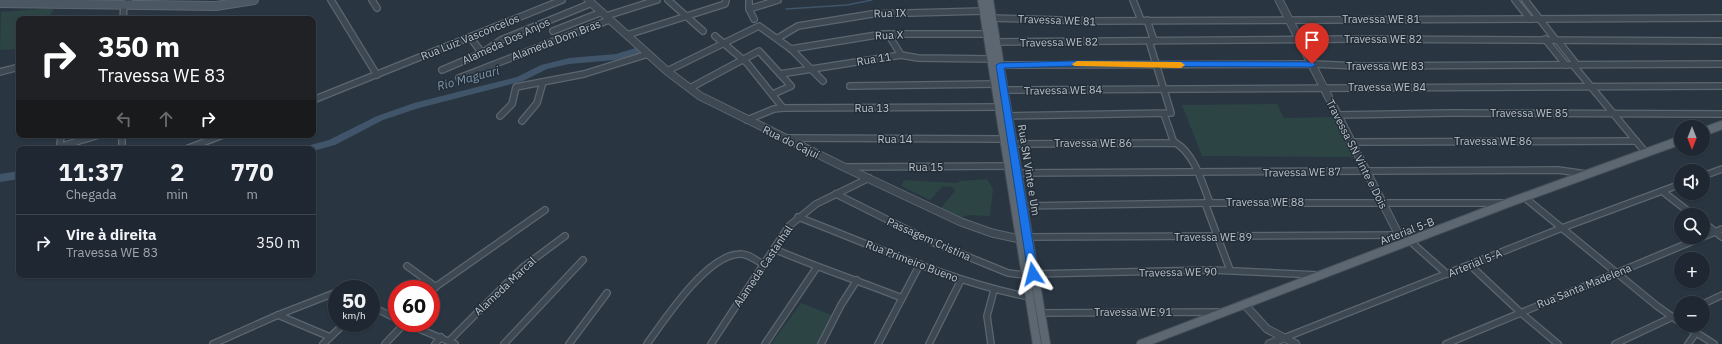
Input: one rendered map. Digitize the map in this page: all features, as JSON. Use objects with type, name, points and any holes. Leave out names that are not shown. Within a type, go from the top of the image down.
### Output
[{"type":"main road","points":[[0,3],[155,3],[202,6],[254,0]]},
{"type":"main road","name":"Rua SN Vinte e Um","points":[[986,5],[991,18],[1004,90],[1001,104],[1008,116],[1012,144],[1009,166],[1024,238],[1037,344]]},
{"type":"main road","name":"Rua SN Vinte e Um","points":[[986,5],[988,34],[995,84],[1001,104],[1005,139],[1017,174],[1023,206],[1024,238]]},
{"type":"main road","points":[[1710,129],[1722,125]]},
{"type":"main road","name":"Arterial 5-B","points":[[1141,344],[1508,203],[1674,143]]},
{"type":"main road","name":"Rua SN Vinte e Um","points":[[1030,291],[1040,313],[1046,344]]},
{"type":"street","points":[[331,0],[377,75]]},
{"type":"street","points":[[372,0],[377,8]]},
{"type":"street","name":"Rua Luiz Vasconcelos","points":[[316,99],[562,0]]},
{"type":"street","points":[[554,31],[657,0]]},
{"type":"street","points":[[668,0],[703,31]]},
{"type":"street","points":[[749,0],[749,9],[754,19]]},
{"type":"street","points":[[749,9],[778,0]]},
{"type":"street","points":[[1008,116],[1171,113],[1157,65],[1152,41],[1144,20],[1133,0]]},
{"type":"street","name":"Travessa SN Vinte e Dois","points":[[1280,0],[1350,142],[1399,235],[1407,242]]},
{"type":"street","points":[[1515,0],[1530,19]]},
{"type":"street","points":[[1525,0],[1592,87],[1646,153]]},
{"type":"street","name":"Rua do Cajuí","points":[[590,1],[666,71],[700,96],[844,167],[975,227],[992,233],[1024,238]]},
{"type":"street","name":"Alameda Dos Anjos","points":[[442,70],[482,53],[499,44],[502,40],[590,1]]},
{"type":"street","points":[[627,35],[724,4],[726,1]]},
{"type":"street","points":[[124,16],[127,3]]},
{"type":"street","name":"Rua IX","points":[[778,38],[798,26],[878,13],[986,5]]},
{"type":"street","name":"Alameda Dom Bras","points":[[459,78],[605,16]]},
{"type":"street","name":"Travessa WE 81","points":[[991,18],[1095,21],[1722,18]]},
{"type":"street","points":[[666,71],[756,26],[760,26],[791,49],[813,69],[823,81]]},
{"type":"street","points":[[888,34],[901,55]]},
{"type":"street","name":"Rua X","points":[[791,49],[888,34],[988,34]]},
{"type":"street","points":[[715,36],[743,59],[783,108]]},
{"type":"street","points":[[470,37],[482,53]]},
{"type":"street","points":[[1545,39],[1566,65]]},
{"type":"street","name":"Travessa WE 82","points":[[996,42],[1545,39],[1722,40]]},
{"type":"street","points":[[500,116],[512,104],[516,87],[601,69],[644,50]]},
{"type":"street","points":[[690,88],[759,51],[792,86],[773,94]]},
{"type":"street","name":"Rua 11","points":[[780,74],[901,55],[918,58],[992,59]]},
{"type":"street","name":"Travessa WE 83","points":[[1000,65],[1312,64],[1360,66],[1722,64]]},
{"type":"street","points":[[0,72],[16,67]]},
{"type":"street","points":[[522,121],[537,103],[542,82]]},
{"type":"street","points":[[850,86],[995,84]]},
{"type":"street","name":"Travessa WE 84","points":[[1004,90],[1722,86]]},
{"type":"street","name":"Rua 13","points":[[747,120],[774,109],[783,108],[1001,104]]},
{"type":"street","name":"Travessa WE 85","points":[[1337,115],[1451,113],[1722,114]]},
{"type":"street","points":[[1164,114],[1174,143],[1182,146],[1198,173],[1230,270]]},
{"type":"street","points":[[62,146],[88,138]]},
{"type":"street","points":[[194,146],[215,138]]},
{"type":"street","name":"Rua 14","points":[[785,138],[1005,139]]},
{"type":"street","points":[[78,141],[78,146]]},
{"type":"street","name":"Travessa WE 86","points":[[1350,142],[1636,141]]},
{"type":"street","name":"Travessa WE 86","points":[[1012,144],[1174,143]]},
{"type":"street","name":"Rua 15","points":[[844,167],[1009,166]]},
{"type":"street","points":[[1710,173],[1722,169]]},
{"type":"street","name":"Travessa WE 87","points":[[1017,174],[1565,170],[1587,174]]},
{"type":"street","name":"Alameda Castanhal","points":[[711,344],[789,226],[798,217],[836,194],[868,178]]},
{"type":"street","name":"Arterial 5-A","points":[[1269,344],[1562,228],[1674,187]]},
{"type":"street","points":[[1662,191],[1684,208]]},
{"type":"street","name":"Passagem Cristina","points":[[836,194],[932,242],[1008,272],[1029,275]]},
{"type":"street","points":[[1524,198],[1672,317],[1615,344]]},
{"type":"street","name":"Travessa WE 88","points":[[1023,206],[1207,202],[1508,203]]},
{"type":"street","points":[[440,284],[545,210]]},
{"type":"street","name":"Rua Primeiro Bueno","points":[[798,217],[961,280],[994,290],[1030,291]]},
{"type":"street","points":[[1710,228],[1722,237]]},
{"type":"street","name":"Rua Santa Madelena","points":[[1446,344],[1615,272],[1722,229]]},
{"type":"street","name":"Travessa WE 89","points":[[1024,238],[1399,235]]},
{"type":"street","name":"Alameda Marcal","points":[[448,341],[522,268],[565,236]]},
{"type":"street","points":[[1407,242],[1448,274]]},
{"type":"street","points":[[774,249],[817,267],[857,280],[902,298]]},
{"type":"street","points":[[647,344],[666,317],[708,269],[735,254],[741,254],[764,265]]},
{"type":"street","points":[[504,344],[583,260]]},
{"type":"street","points":[[878,344],[920,264]]},
{"type":"street","points":[[1470,265],[1520,312],[1558,344]]},
{"type":"street","points":[[406,266],[422,280]]},
{"type":"street","points":[[765,344],[817,267]]},
{"type":"street","name":"Travessa WE 90","points":[[1029,275],[1230,270],[1322,275]]},
{"type":"street","points":[[820,344],[841,305],[857,280]]},
{"type":"street","points":[[929,344],[961,280]]},
{"type":"street","points":[[992,344],[987,316],[994,290]]},
{"type":"street","points":[[569,344],[607,293]]},
{"type":"street","points":[[1710,301],[1722,295]]},
{"type":"street","points":[[218,343],[278,315],[328,296]]},
{"type":"street","points":[[1245,305],[1267,329],[1296,344]]},
{"type":"street","name":"Travessa WE 91","points":[[1040,313],[1226,312]]},
{"type":"street","points":[[278,315],[330,337]]},
{"type":"street","points":[[323,344],[335,332]]},
{"type":"street","points":[[385,344],[396,332]]},
{"type":"street","points":[[427,332],[455,344]]},
{"type":"street","points":[[1688,344],[1696,333],[1714,344]]},
{"type":"street","points":[[435,344],[441,338]]},
{"type":"green space","points":[[55,8],[49,16],[16,16],[16,49],[0,50],[1,12]]},
{"type":"green space","points":[[1277,104],[1284,118],[1334,117],[1354,157],[1202,156],[1182,105]]},
{"type":"green space","points":[[987,179],[993,189],[990,216],[968,215],[958,219],[940,209],[955,191],[952,187],[943,186],[930,200],[901,186],[904,180],[956,183],[961,181]]},
{"type":"green space","points":[[801,303],[834,316],[818,344],[771,344]]},
{"type":"waterway","points":[[786,9],[847,5],[872,0]]},
{"type":"waterway","name":"Rio Maguari","points":[[316,147],[332,143],[380,118],[417,105],[520,79],[544,67],[569,61],[616,57],[642,49]]},
{"type":"waterway","name":"Rio Maguari","points":[[0,178],[16,175]]},
{"type":"slow traffic","points":[[1077,64],[1181,65]]},
{"type":"route","points":[[1033,274],[1000,65],[1312,64]]}]
